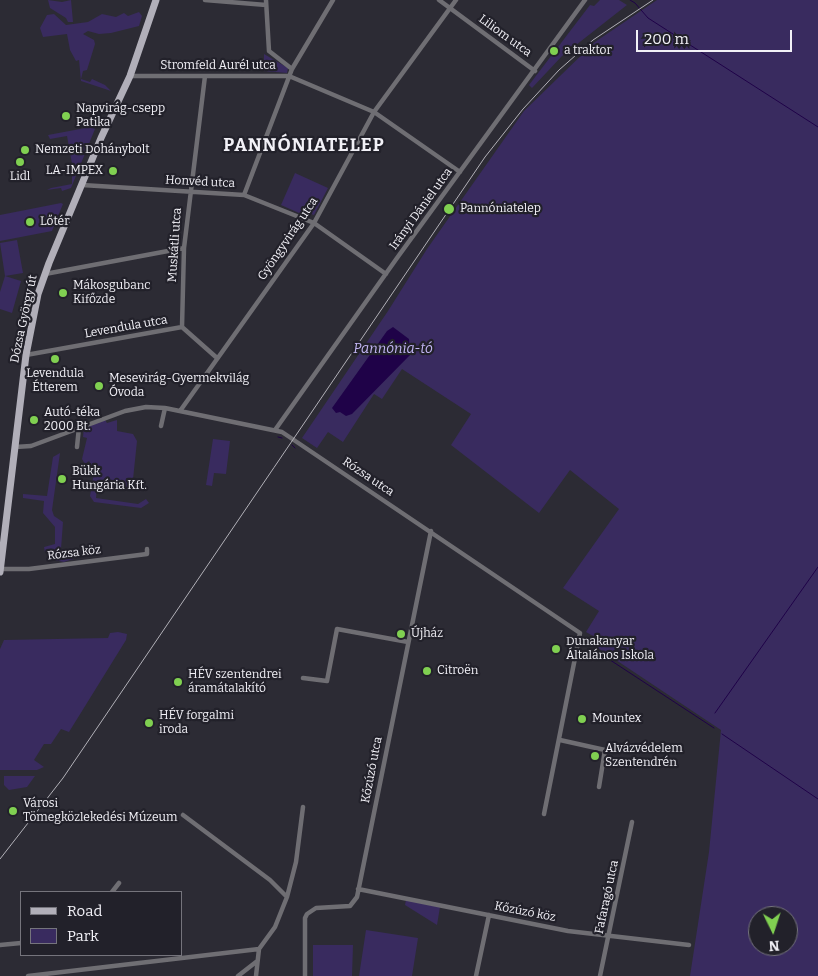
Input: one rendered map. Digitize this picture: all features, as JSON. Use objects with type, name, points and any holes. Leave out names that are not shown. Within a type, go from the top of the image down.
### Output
[{"type":"main road","name":"Dózsa György út","points":[[0,571],[26,354],[38,294],[82,185],[130,76],[156,0]]},
{"type":"street","points":[[205,0],[266,3],[269,51],[292,69]]},
{"type":"street","points":[[244,195],[292,69],[333,0]]},
{"type":"street","name":"Liliom utca","points":[[439,0],[535,71]]},
{"type":"street","name":"Gyöngyvirág utca","points":[[180,411],[314,224],[374,112],[456,0]]},
{"type":"street","name":"Irányi Dániel utca","points":[[275,430],[585,0]]},
{"type":"street","name":"Stromfeld Aurél utca","points":[[130,76],[289,76],[374,112],[460,172]]},
{"type":"street","name":"Muskátli utca","points":[[182,327],[184,248],[189,191],[205,76]]},
{"type":"street","name":"Honvéd utca","points":[[82,185],[244,195],[314,224],[386,274]]},
{"type":"street","points":[[45,274],[184,248]]},
{"type":"street","name":"Levendula utca","points":[[26,354],[182,327],[217,358]]},
{"type":"street","name":"Rózsa utca","points":[[16,447],[31,446],[125,411],[146,407],[165,408],[288,434],[580,633],[544,814]]},
{"type":"street","points":[[161,426],[165,408]]},
{"type":"street","points":[[77,447],[79,427]]},
{"type":"street","name":"Kőzúzó utca","points":[[305,976],[305,918],[307,914],[316,908],[350,906],[354,902],[358,889],[431,531]]},
{"type":"street","name":"Rózsa köz","points":[[0,571],[29,569],[78,560],[147,554],[147,550]]},
{"type":"street","points":[[303,678],[327,681],[337,629],[408,642]]},
{"type":"street","points":[[560,740],[605,750],[598,787]]},
{"type":"street","points":[[256,976],[256,962],[259,949],[275,928],[287,898],[296,862],[303,807]]},
{"type":"street","points":[[183,815],[270,880],[287,898]]},
{"type":"street","name":"Fafaragó utca","points":[[600,976],[632,822]]},
{"type":"street","points":[[113,891],[119,883]]},
{"type":"street","name":"Kőzúzó köz","points":[[358,889],[568,931],[689,945]]},
{"type":"street","points":[[476,976],[489,915]]},
{"type":"street","points":[[0,945],[20,943]]},
{"type":"street","points":[[28,976],[259,949]]},
{"type":"street","points":[[238,976],[256,962]]},
{"type":"green space","points":[[48,0],[62,2],[71,0],[73,22],[68,22],[66,18],[50,8]]},
{"type":"green space","points":[[600,0],[619,0],[627,5],[562,56],[532,88],[529,85],[590,5],[594,6]]},
{"type":"green space","points":[[657,0],[818,0],[818,976],[690,976],[709,852],[721,730],[589,642],[593,636],[586,632],[599,611],[563,588],[619,509],[570,470],[539,513],[451,445],[471,414],[402,369],[382,399],[374,394],[343,442],[328,432],[317,448],[302,438],[388,311],[427,249],[524,111],[595,42]]},
{"type":"green space","points":[[139,12],[142,16],[139,26],[111,33],[99,34],[88,31],[83,34],[94,40],[95,44],[87,70],[83,71],[81,79],[90,82],[92,79],[105,85],[111,91],[81,81],[79,60],[76,61],[70,50],[67,34],[43,37],[40,28],[47,15],[54,14],[66,25],[88,22],[102,14],[116,17],[124,13],[128,16]]},
{"type":"green space","points":[[264,54],[288,68],[287,73],[264,71]]},
{"type":"green space","points":[[91,127],[95,129],[71,188],[62,191],[61,188],[47,190],[72,184],[72,176],[74,175],[67,136],[50,139],[48,135]]},
{"type":"green space","points":[[295,173],[328,188],[314,215],[303,211],[299,213],[281,205]]},
{"type":"green space","points":[[63,204],[52,231],[0,241],[0,215]]},
{"type":"green space","points":[[17,240],[23,273],[5,276],[0,243]]},
{"type":"green space","points":[[5,276],[21,281],[12,313],[0,309],[0,292]]},
{"type":"green space","points":[[105,420],[107,423],[117,420],[117,431],[133,434],[137,441],[132,489],[97,485],[96,498],[138,504],[146,499],[149,503],[141,508],[94,502],[90,496],[93,478],[89,471],[93,468],[89,461],[85,464],[82,459],[87,438],[83,437],[84,428]]},
{"type":"green space","points":[[213,439],[230,441],[226,474],[214,473],[212,486],[206,485]]},
{"type":"green space","points":[[60,453],[52,510],[54,516],[63,522],[61,549],[76,552],[73,559],[64,562],[54,560],[48,552],[45,552],[44,547],[55,544],[55,527],[43,513],[44,501],[23,498],[23,494],[47,496],[53,457]]},
{"type":"green space","points":[[110,633],[127,634],[126,640],[69,732],[61,729],[51,744],[44,744],[34,760],[44,767],[37,770],[0,770],[0,649],[4,640],[108,638]]},
{"type":"green space","points":[[4,776],[35,776],[27,787],[9,790],[4,785]]},
{"type":"green space","points":[[406,900],[440,907],[437,925],[405,905]]},
{"type":"green space","points":[[366,930],[418,938],[412,976],[359,976]]},
{"type":"green space","points":[[313,945],[353,945],[352,976],[313,976]]},
{"type":"water","name":"Pannónia-tó","points":[[393,327],[409,339],[410,355],[352,414],[346,416],[340,412],[336,413],[332,408],[387,331]]},
{"type":"waterway","points":[[630,0],[648,18],[818,127]]},
{"type":"waterway","points":[[278,437],[282,438]]},
{"type":"waterway","points":[[292,445],[295,448]]},
{"type":"waterway","points":[[715,713],[818,567]]},
{"type":"waterway","points":[[601,654],[714,728]]},
{"type":"waterway","points":[[722,734],[818,799]]},
{"type":"tram line","points":[[0,859],[63,778],[485,157],[523,109],[559,70],[593,40],[653,0]]},
{"type":"place","name":"a traktor","points":[[554,51]]},
{"type":"place","name":"Napvirág-csepp Patika","points":[[66,116]]},
{"type":"place","name":"Nemzeti Dohánybolt","points":[[25,150]]},
{"type":"place","name":"Lidl","points":[[20,162]]},
{"type":"place","name":"LA-IMPEX","points":[[113,171]]},
{"type":"place","name":"Pannóniatelep","points":[[449,209]]},
{"type":"place","name":"Lőtér","points":[[30,222]]},
{"type":"place","name":"Mákosgubanc Kifőzde","points":[[63,293]]},
{"type":"place","name":"Levendula Étterem","points":[[55,359]]},
{"type":"place","name":"Mesevirág-Gyermekvilág Óvoda","points":[[99,386]]},
{"type":"place","name":"Autó-téka 2000 Bt.","points":[[34,420]]},
{"type":"place","name":"Bükk Hungária Kft.","points":[[62,479]]},
{"type":"place","name":"Újház","points":[[401,634]]},
{"type":"place","name":"Dunakanyar Általános Iskola","points":[[556,649]]},
{"type":"place","name":"Citroën","points":[[427,671]]},
{"type":"place","name":"HÉV szentendrei áramátalakító","points":[[178,682]]},
{"type":"place","name":"Mountex","points":[[582,719]]},
{"type":"place","name":"HÉV forgalmi iroda","points":[[149,723]]},
{"type":"place","name":"Alvázvédelem Szentendrén","points":[[595,756]]},
{"type":"place","name":"Városi Tömegközlekedési Múzeum","points":[[13,811]]},
{"type":"district","name":"PANNÓNIATELEP","points":[[304,146]]}]
